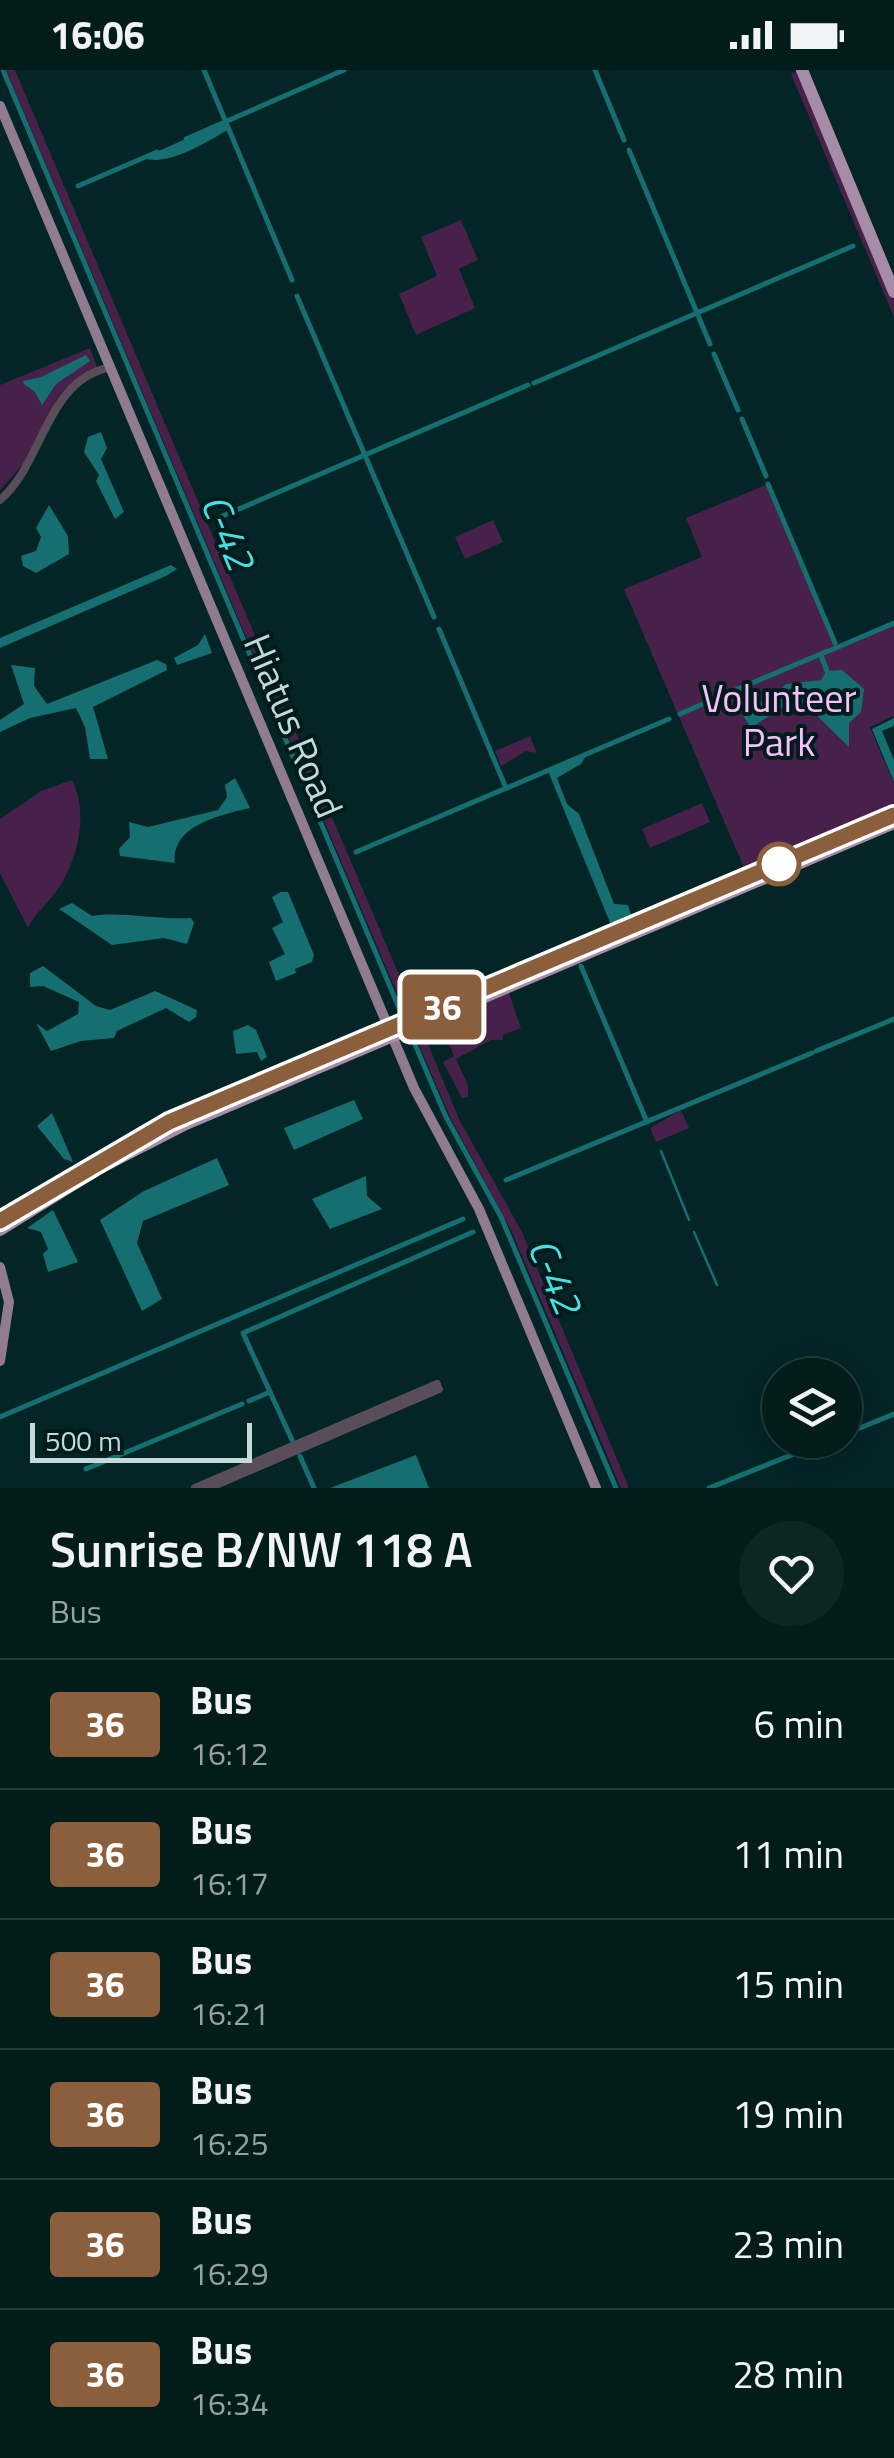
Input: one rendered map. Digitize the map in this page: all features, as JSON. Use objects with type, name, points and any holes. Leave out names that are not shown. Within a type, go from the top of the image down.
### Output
[{"type":"highway","points":[[808,71],[894,269]]},
{"type":"highway","points":[[808,71],[894,292]]},
{"type":"highway","points":[[0,1230],[142,1145],[387,1034],[894,815]]},
{"type":"highway","points":[[0,1220],[138,1137],[894,823]]},
{"type":"main road","name":"Hiatus Road","points":[[0,106],[4,124],[415,1107],[474,1212],[594,1488]]},
{"type":"main road","points":[[0,1267],[9,1313],[0,1361]]},
{"type":"main road","points":[[0,1290],[0,1340]]},
{"type":"street","points":[[0,500],[23,476],[64,397],[107,369]]},
{"type":"street","points":[[195,1488],[438,1387]]},
{"type":"street","points":[[209,1488],[231,1476]]},
{"type":"street","points":[[231,1476],[237,1488]]},
{"type":"green space","points":[[6,70],[15,70],[414,1010],[407,1017]]},
{"type":"green space","points":[[797,71],[894,300],[894,317],[791,74]]},
{"type":"green space","points":[[461,220],[478,260],[459,269],[475,308],[416,335],[399,294],[437,276],[421,237]]},
{"type":"green space","points":[[90,348],[97,367],[57,399],[26,461],[0,490],[0,385]]},
{"type":"green space","name":"Volunteer Park","points":[[766,485],[836,648],[894,623],[894,716],[870,727],[894,784],[894,806],[745,870],[624,589],[702,557],[686,518]]},
{"type":"green space","points":[[493,520],[503,542],[465,559],[455,537]]},
{"type":"green space","points":[[530,736],[537,753],[526,751],[501,766],[495,751]]},
{"type":"green space","points":[[72,780],[80,807],[76,850],[58,889],[28,928],[0,873],[0,819],[41,791]]},
{"type":"green space","points":[[702,803],[710,822],[650,848],[642,829]]},
{"type":"green space","points":[[509,993],[521,1028],[503,1035],[503,1040],[491,1040],[456,1059],[468,1085],[468,1097],[462,1098],[443,1062],[454,1056],[440,1023]]},
{"type":"green space","points":[[413,1031],[423,1032],[459,1119],[522,1232],[629,1488],[621,1488],[511,1230],[451,1119]]},
{"type":"green space","points":[[681,1110],[689,1128],[656,1142],[650,1128]]},
{"type":"water","points":[[226,121],[229,129],[187,152],[164,159],[143,158]]},
{"type":"water","points":[[86,355],[90,361],[56,384],[42,405],[35,392],[24,384],[23,381],[41,377]]},
{"type":"water","points":[[101,432],[107,448],[101,459],[124,512],[115,519],[96,481],[99,475],[84,452],[88,437]]},
{"type":"water","points":[[49,505],[68,536],[69,554],[36,573],[23,566],[21,556],[36,551],[41,537],[36,528]]},
{"type":"water","points":[[171,565],[177,569],[166,576],[0,648],[0,638]]},
{"type":"water","points":[[205,634],[212,653],[177,665],[174,658],[198,645]]},
{"type":"water","points":[[157,660],[166,664],[167,670],[93,707],[108,759],[90,759],[85,727],[76,708],[30,718],[0,732],[0,720],[24,704],[11,665],[35,668],[34,686],[47,704]]},
{"type":"water","points":[[842,670],[864,689],[861,712],[849,723],[849,747],[804,703],[790,702],[751,728],[739,709],[743,704],[771,699],[786,684],[821,680],[827,671]]},
{"type":"water","points":[[894,718],[894,726],[882,731],[894,760],[894,782],[872,729]]},
{"type":"water","points":[[587,754],[581,764],[557,778],[567,804],[579,814],[614,904],[628,905],[631,915],[611,925],[548,771]]},
{"type":"water","points":[[235,778],[250,808],[212,818],[189,831],[176,850],[175,863],[120,856],[119,849],[130,837],[129,822],[148,827],[218,810],[227,797],[225,785]]},
{"type":"water","points":[[288,892],[314,955],[312,962],[295,969],[296,973],[276,981],[269,962],[285,954],[272,928],[283,922],[272,897]]},
{"type":"water","points":[[72,903],[92,916],[191,918],[194,923],[187,944],[164,938],[112,945],[59,909]]},
{"type":"water","points":[[43,966],[96,1006],[110,1010],[155,991],[197,1010],[196,1017],[189,1022],[166,1008],[117,1031],[114,1038],[81,1041],[51,1051],[36,1023],[47,1031],[78,1014],[79,1002],[43,986],[30,987],[30,973]]},
{"type":"water","points":[[248,1025],[256,1030],[267,1057],[261,1061],[257,1052],[236,1054],[233,1031]]},
{"type":"water","points":[[354,1100],[363,1119],[294,1150],[284,1128]]},
{"type":"water","points":[[52,1113],[73,1162],[64,1159],[37,1126]]},
{"type":"water","points":[[217,1158],[229,1185],[143,1221],[137,1243],[162,1299],[142,1311],[100,1220],[144,1191]]},
{"type":"water","points":[[366,1176],[367,1196],[382,1209],[330,1229],[312,1199]]},
{"type":"water","points":[[53,1210],[78,1262],[48,1272],[43,1254],[48,1249],[41,1232],[27,1228]]},
{"type":"water","points":[[416,1455],[429,1488],[330,1488]]},
{"type":"waterway","name":"C-42","points":[[3,70],[402,1015]]},
{"type":"waterway","points":[[204,70],[292,280]]},
{"type":"waterway","points":[[186,139],[344,70]]},
{"type":"waterway","points":[[595,70],[624,140]]},
{"type":"waterway","points":[[629,150],[710,344]]},
{"type":"waterway","points":[[78,186],[157,152]]},
{"type":"waterway","points":[[534,383],[853,246]]},
{"type":"waterway","points":[[297,296],[434,617]]},
{"type":"waterway","points":[[714,354],[738,410]]},
{"type":"waterway","points":[[218,518],[528,385]]},
{"type":"waterway","points":[[742,419],[766,476]]},
{"type":"waterway","points":[[768,484],[835,643]]},
{"type":"waterway","points":[[831,650],[894,623]]},
{"type":"waterway","points":[[439,629],[506,788]]},
{"type":"waterway","points":[[726,694],[828,651]]},
{"type":"waterway","points":[[821,655],[827,671]]},
{"type":"waterway","points":[[680,714],[723,695]]},
{"type":"waterway","points":[[356,852],[669,719]]},
{"type":"waterway","points":[[581,966],[647,1122]]},
{"type":"waterway","points":[[816,1051],[894,1019]]},
{"type":"waterway","name":"C-42","points":[[411,1035],[446,1117],[501,1217],[616,1488]]},
{"type":"waterway","points":[[506,1180],[812,1053]]},
{"type":"waterway","points":[[661,1151],[689,1220]]},
{"type":"waterway","points":[[0,1417],[463,1219]]},
{"type":"waterway","points":[[292,1440],[243,1333],[473,1232]]},
{"type":"waterway","points":[[694,1232],[717,1285]]},
{"type":"waterway","points":[[249,1401],[270,1392]]},
{"type":"waterway","points":[[86,1469],[242,1404]]},
{"type":"waterway","points":[[862,1427],[894,1414]]},
{"type":"waterway","points":[[300,1456],[314,1488]]},
{"type":"waterway","points":[[709,1488],[784,1458]]},
{"type":"bus line","name":"36","points":[[0,1221],[169,1122],[894,815]]}]
